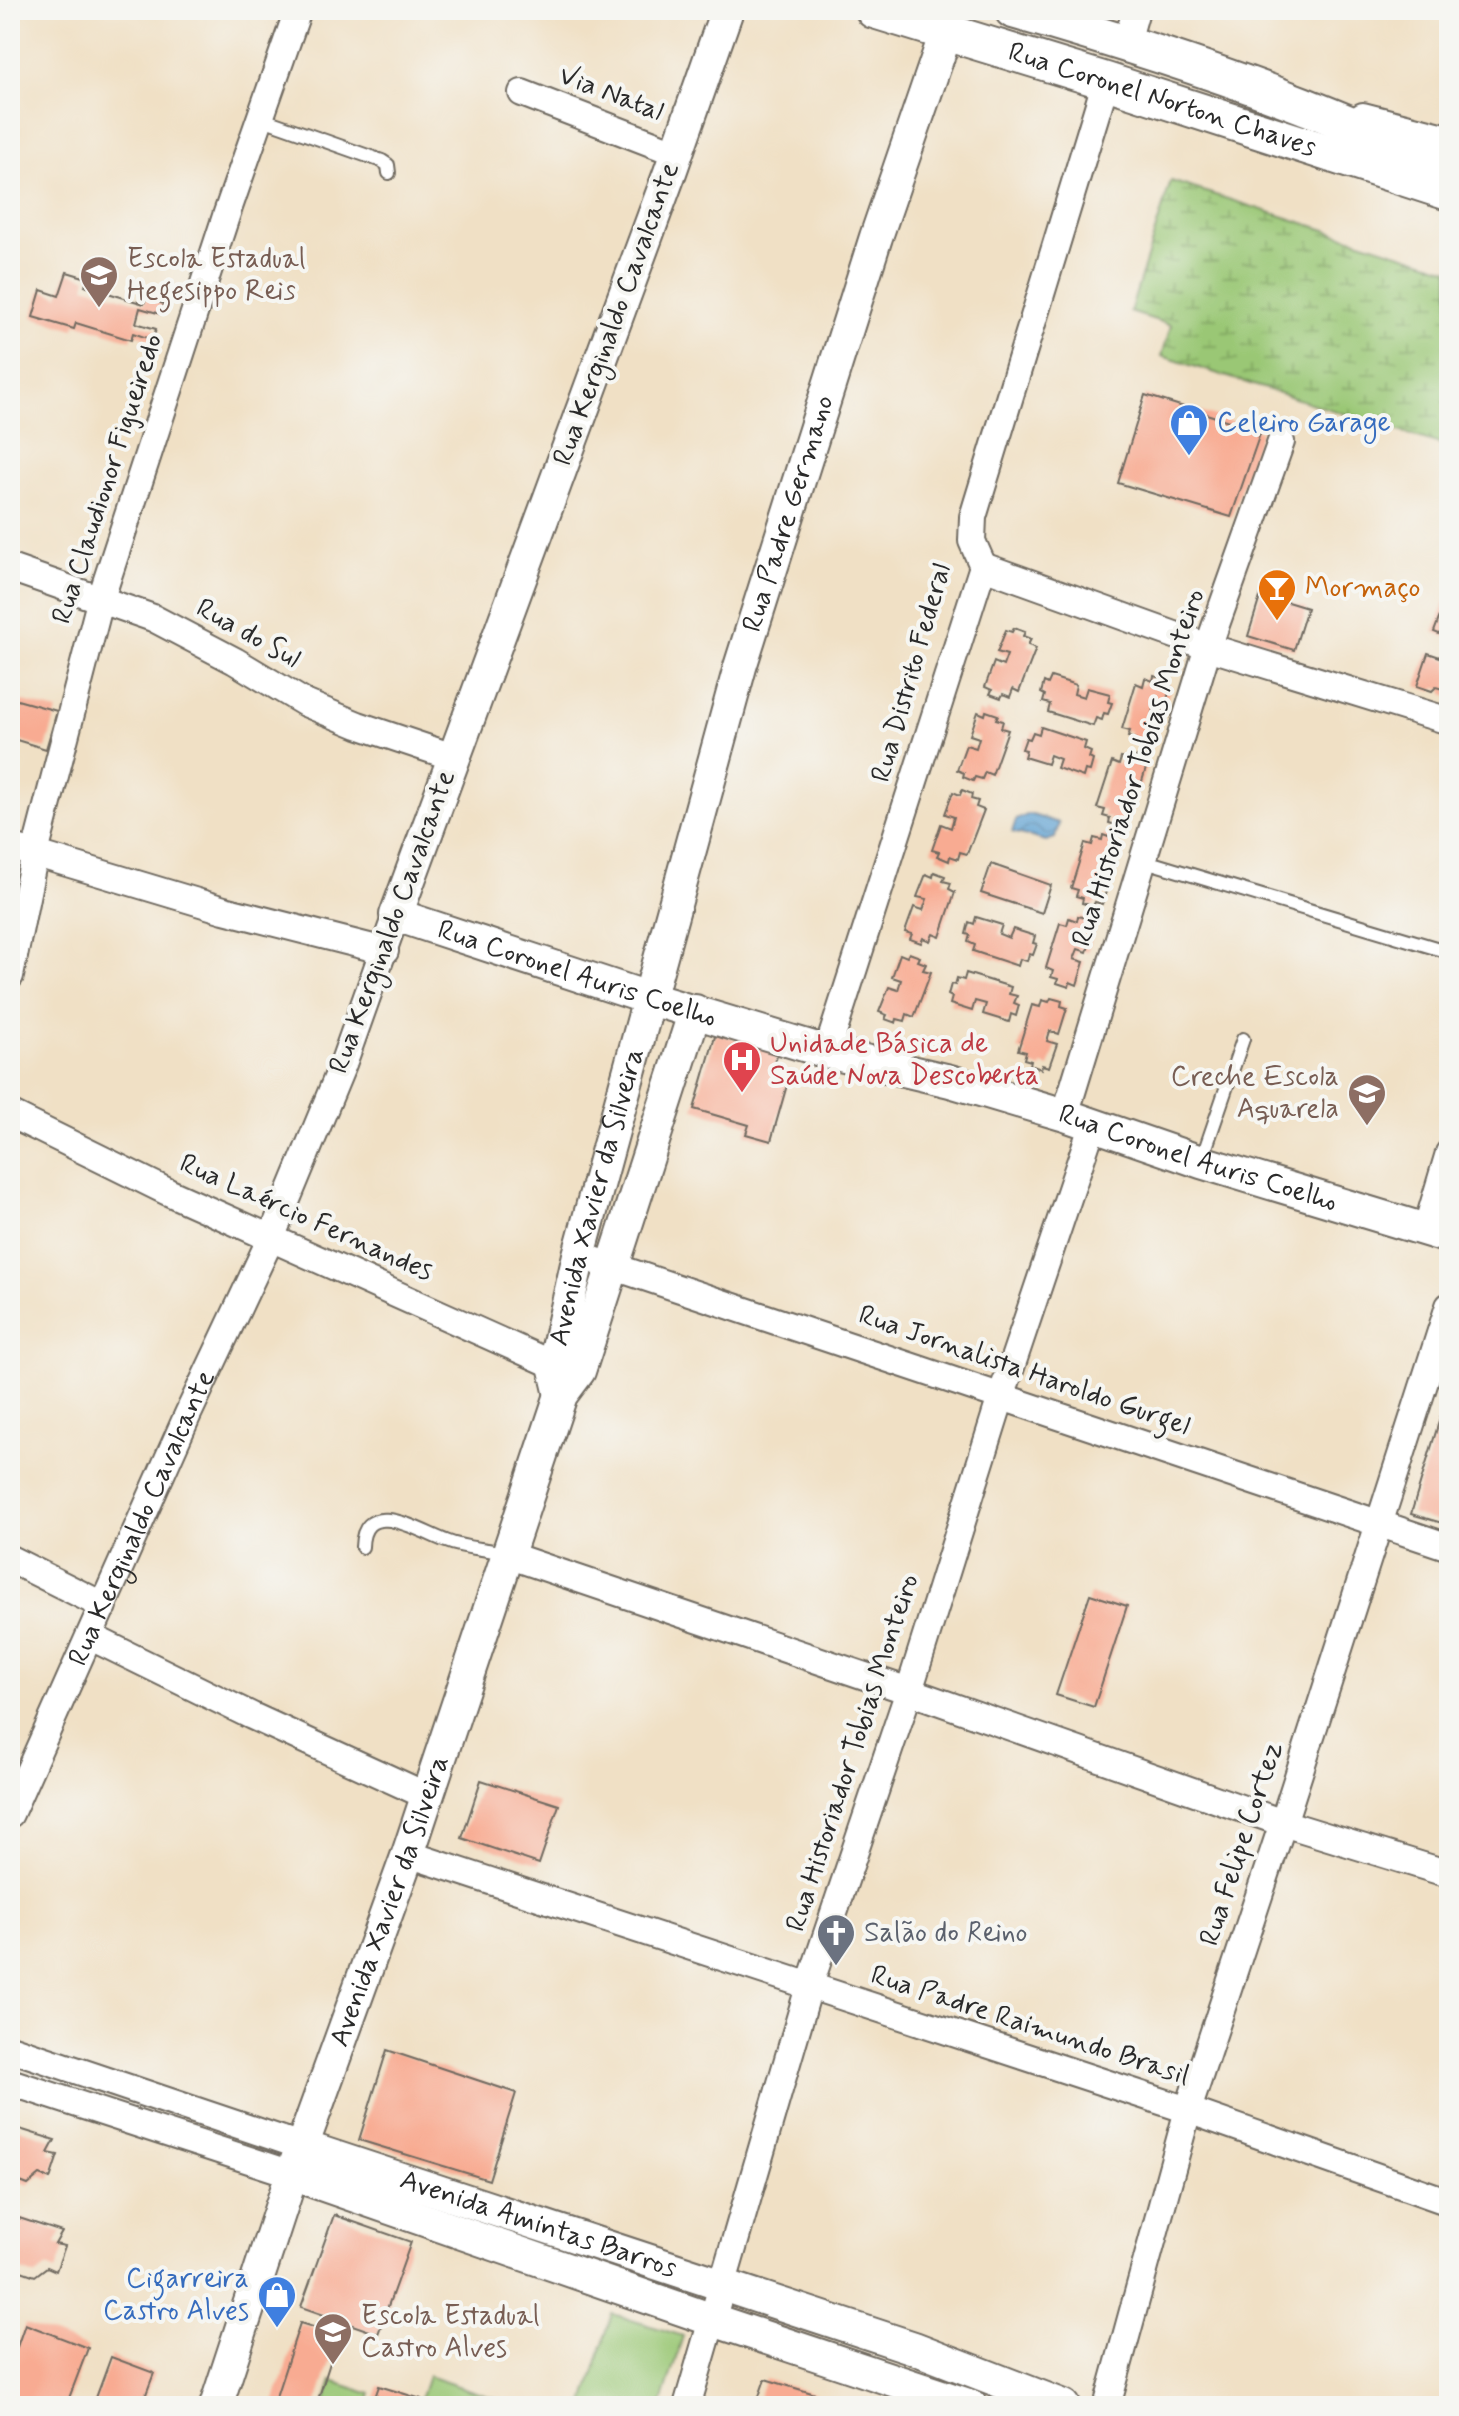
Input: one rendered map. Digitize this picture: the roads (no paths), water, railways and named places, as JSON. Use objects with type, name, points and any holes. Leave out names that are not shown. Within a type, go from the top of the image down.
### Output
[{"type":"main road","name":"Rua Coronel Norton Chaves","points":[[874,10],[1449,192]]},
{"type":"main road","name":"Rua Coronel Norton Chaves","points":[[1013,10],[1131,26],[1303,105],[1404,148],[1449,162]]},
{"type":"main road","points":[[1000,49],[1019,46],[1022,41],[1023,29],[1013,10]]},
{"type":"street","name":"Rua Claudionor Figueiredo","points":[[10,976],[23,850],[101,598],[298,10]]},
{"type":"street","name":"Rua Kerginaldo Cavalcante","points":[[10,1814],[188,1414],[271,1238],[343,1064],[727,10]]},
{"type":"street","name":"Rua Padre Germano","points":[[651,999],[740,667],[876,237],[946,33]]},
{"type":"street","name":"Rua Distrito Federal","points":[[827,1052],[983,566],[972,541],[973,517],[1106,81]]},
{"type":"street","name":"Via Natal","points":[[522,93],[677,153]]},
{"type":"street","name":"Rua Coronel Norton Chaves","points":[[1303,105],[1373,118],[1449,138]]},
{"type":"street","name":"Rua Historiador Tobias Monteiro","points":[[687,2406],[809,1987],[909,1691],[1001,1397],[1079,1120],[1142,860],[1208,647],[1281,442]]},
{"type":"street","points":[[983,566],[1208,647],[1449,721]]},
{"type":"street","name":"Rua do Sul","points":[[10,568],[153,618],[235,661],[305,703],[358,725],[453,757]]},
{"type":"street","points":[[23,850],[224,910],[385,951]]},
{"type":"street","name":"Rua Coronel Auris Coelho","points":[[396,915],[651,999],[827,1052],[950,1081],[1437,1234]]},
{"type":"street","name":"Avenida Xavier da Silveira","points":[[565,1377],[579,1255],[651,999]]},
{"type":"street","name":"Avenida Xavier da Silveira","points":[[216,2406],[297,2160],[408,1854],[504,1553],[565,1377],[614,1266],[695,1011]]},
{"type":"street","name":"Rua Laércio Fernandes","points":[[10,1114],[565,1377]]},
{"type":"street","points":[[1437,1234],[1449,1153]]},
{"type":"street","name":"Rua Jornalista Haroldo Gurgel","points":[[579,1255],[1449,1547]]},
{"type":"street","name":"Rua Felipe Cortez","points":[[1107,2406],[1188,2110],[1449,1306]]},
{"type":"street","points":[[504,1553],[1283,1823],[1449,1874]]},
{"type":"street","points":[[10,1559],[104,1606]]},
{"type":"street","points":[[91,1637],[252,1716],[427,1796]]},
{"type":"street","name":"Rua Padre Raimundo Brasil","points":[[408,1854],[1188,2110],[1449,2202]]},
{"type":"street","name":"Avenida Amintas Barros","points":[[10,2048],[713,2320],[971,2406]]},
{"type":"street","name":"Avenida Amintas Barros","points":[[10,2082],[297,2160],[723,2285],[914,2348],[1064,2406]]},
{"type":"lane","points":[[260,118],[382,161],[388,165],[389,173]]},
{"type":"lane","points":[[1142,860],[1449,952]]},
{"type":"lane","points":[[1201,1162],[1243,1039]]},
{"type":"lane","points":[[362,1547],[362,1534],[368,1526],[390,1520],[415,1525],[446,1541],[504,1553]]},
{"type":"water","points":[[1029,814],[1059,823],[1055,838],[1046,841],[1012,832],[1016,820]]},
{"type":"place","name":"Escola Estadual Hegesippo Reis","points":[[99,309]]},
{"type":"place","name":"Celeiro Garage","points":[[1189,457]]},
{"type":"place","name":"Mormaço","points":[[1277,622]]},
{"type":"place","name":"Unidade Básica de Saúde Nova Descoberta","points":[[742,1094]]},
{"type":"place","name":"Creche Escola Aquarela","points":[[1367,1127]]},
{"type":"place","name":"Salão do Reino","points":[[836,1967]]},
{"type":"place","name":"Cigarreira Castro Alves","points":[[277,2329]]},
{"type":"place","name":"Escola Estadual Castro Alves","points":[[333,2366]]}]
